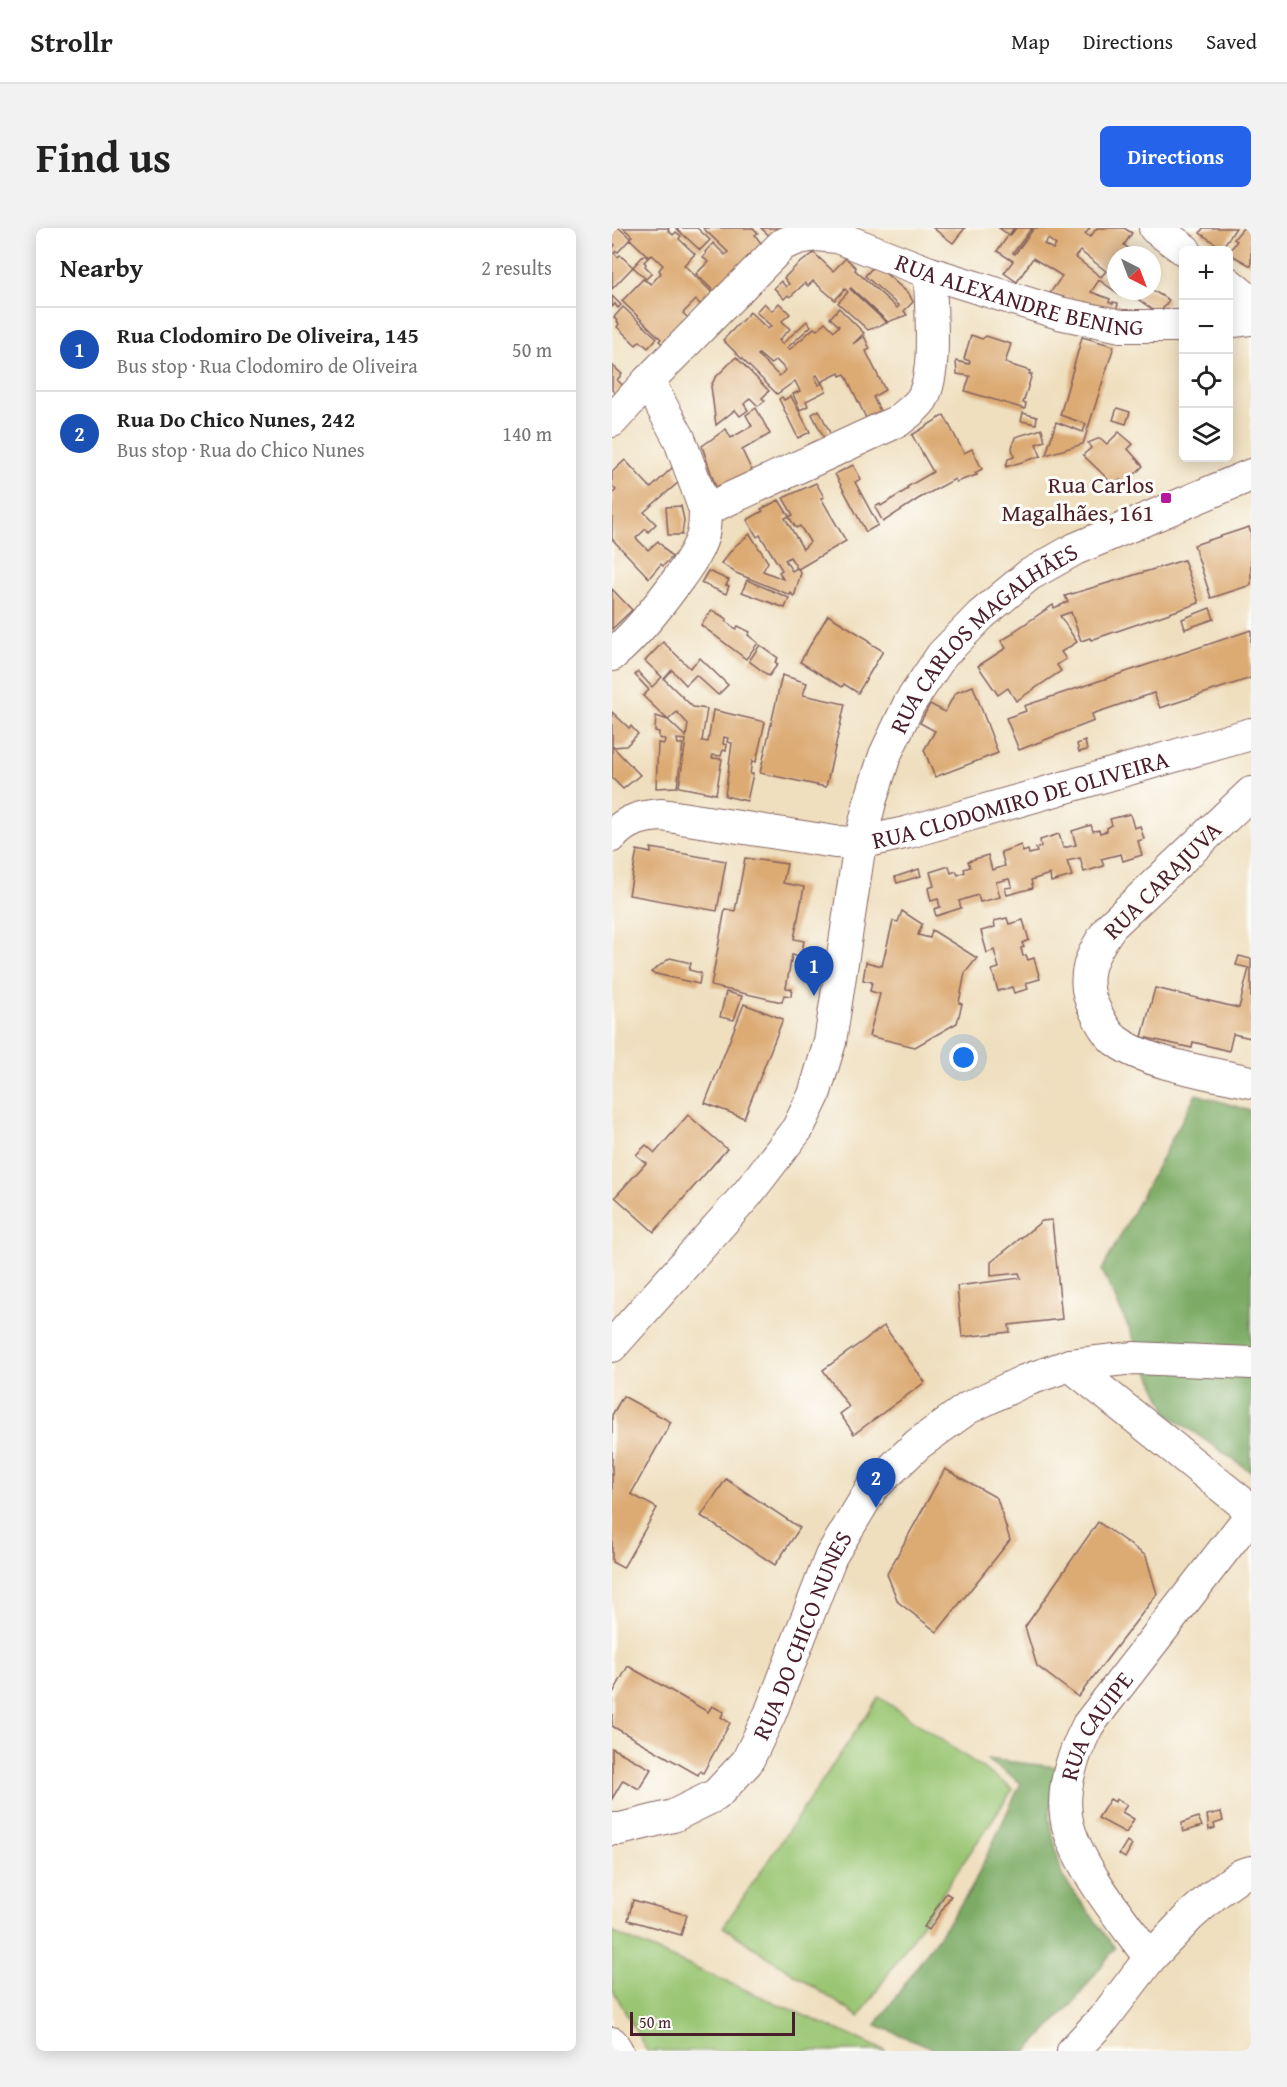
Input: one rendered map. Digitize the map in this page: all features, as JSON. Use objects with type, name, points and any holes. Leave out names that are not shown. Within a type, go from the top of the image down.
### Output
[{"type":"street","points":[[1155,228],[1180,246]]},
{"type":"street","name":"RUA ALEXANDRE BENING","points":[[612,422],[648,381],[783,244],[816,235],[837,237],[930,273],[1059,313],[1121,326],[1179,326]]},
{"type":"street","points":[[705,510],[898,421],[913,410],[922,399],[928,383],[931,364],[930,273]]},
{"type":"street","points":[[1233,287],[1251,302]]},
{"type":"street","points":[[1233,321],[1251,319]]},
{"type":"street","points":[[612,656],[657,608],[697,552],[703,536],[705,510],[679,438],[648,381]]},
{"type":"street","name":"RUA CARLOS MAGALHÃES","points":[[860,843],[885,755],[909,704],[942,655],[981,615],[1029,575],[1075,549],[1251,475]]},
{"type":"street","name":"RUA CLODOMIRO DE OLIVEIRA","points":[[612,1346],[748,1193],[798,1128],[814,1095],[830,1042],[860,843],[921,828],[1251,734]]},
{"type":"street","name":"RUA CARAJUVA","points":[[1250,795],[1111,926],[1095,949],[1087,973],[1090,1000],[1102,1026],[1115,1040],[1134,1052],[1251,1082]]},
{"type":"street","points":[[612,836],[621,825],[643,816],[662,815],[783,835],[860,843]]},
{"type":"street","name":"RUA DO CHICO NUNES","points":[[612,1829],[673,1816],[716,1795],[747,1762],[770,1714],[831,1556],[872,1488],[918,1444],[968,1408],[1024,1381],[1070,1365],[1134,1358],[1251,1363]]},
{"type":"street","points":[[1070,1365],[1251,1510]]},
{"type":"street","name":"RUA CAUIPE","points":[[1150,1958],[1111,1905],[1080,1854],[1068,1825],[1066,1798],[1069,1773],[1076,1750],[1088,1725],[1251,1515]]},
{"type":"street","points":[[1073,2051],[1105,2017],[1150,1958],[1190,1916],[1216,1893],[1241,1875],[1251,1872]]},
{"type":"street","points":[[612,2043],[616,2051]]},
{"type":"green space","points":[[1196,1094],[1251,1111],[1251,1472],[1169,1415],[1102,1270]]},
{"type":"green space","points":[[879,1697],[1013,1789],[859,2017],[723,1927]]},
{"type":"green space","points":[[986,1759],[1057,1767],[1049,1818],[1062,1876],[1115,1948],[1074,2002],[1027,2051],[939,2051],[876,2025],[970,1891],[1021,1783]]},
{"type":"green space","points":[[612,1932],[886,2051],[647,2051],[612,1988]]},
{"type":"building","points":[[612,228],[619,228],[630,238],[632,236],[623,228],[669,228],[668,230],[673,235],[676,232],[681,236],[679,239],[695,254],[684,265],[716,296],[704,308],[696,300],[683,313],[690,320],[665,346],[659,341],[661,339],[622,301],[643,279],[651,284],[661,273],[659,270],[663,265],[652,255],[649,257],[630,239],[618,252],[614,253],[618,257],[620,255],[633,267],[612,289],[612,249],[615,245],[612,242]]},
{"type":"building","points":[[676,228],[697,228],[710,240],[700,250]]},
{"type":"building","points":[[703,228],[753,228],[758,233],[755,235],[763,246],[718,295],[696,274],[708,262],[703,257],[713,243],[725,255],[728,252]]},
{"type":"building","points":[[761,228],[790,228],[774,240]]},
{"type":"building","points":[[933,228],[965,228],[953,243]]},
{"type":"building","points":[[999,228],[1014,228],[1009,235]]},
{"type":"building","points":[[1016,228],[1032,228],[1013,253],[1015,254],[1034,228],[1090,228],[1085,234],[1090,237],[1097,228],[1124,228],[1132,233],[1125,246],[1107,246],[1107,286],[1099,280],[1091,292],[1107,298],[1113,304],[1113,302],[1118,303],[1116,314],[1050,293],[1062,276],[1033,258],[1017,282],[1004,273],[1013,261],[997,251]],"holes":[[[1048,239],[1056,245],[1053,249],[1044,244]],[[1080,251],[1106,271],[1101,277],[1075,257]]]},
{"type":"building","points":[[1203,228],[1236,228],[1223,246],[1219,246],[1200,233]]},
{"type":"building","points":[[1243,228],[1251,228],[1251,266],[1233,256],[1233,246],[1237,241],[1234,239]]},
{"type":"building","points":[[814,253],[833,271],[846,258],[856,268],[855,270],[897,308],[899,306],[865,276],[873,267],[885,273],[909,294],[913,302],[904,311],[907,315],[888,322],[851,288],[887,323],[868,330],[838,303],[848,292],[845,289],[835,300],[813,281],[808,286],[805,283],[790,297],[788,295],[784,299],[774,288],[781,281],[786,287],[789,284],[784,278]]},
{"type":"building","points":[[644,255],[648,258],[644,262],[645,266],[652,273],[646,279],[633,267]]},
{"type":"building","points":[[1161,295],[1169,300],[1159,314],[1139,300],[1161,300]]},
{"type":"building","points":[[612,296],[621,305],[618,308],[615,304],[612,307]]},
{"type":"building","points":[[764,303],[772,311],[779,303],[790,314],[782,321],[790,329],[779,340],[782,344],[807,321],[811,326],[787,348],[789,350],[814,328],[817,330],[825,322],[834,331],[839,326],[830,318],[839,308],[864,333],[853,344],[864,336],[870,349],[866,351],[885,390],[873,397],[880,411],[866,418],[845,374],[840,376],[839,373],[821,382],[817,375],[815,377],[819,385],[822,383],[826,391],[806,401],[808,406],[800,410],[793,394],[800,391],[795,381],[777,394],[723,340],[750,312],[768,329],[771,326],[756,312]],"holes":[[[758,355],[771,364],[776,360],[786,370],[779,376]]]},
{"type":"building","points":[[623,307],[657,338],[648,348],[640,341],[636,345],[617,327],[619,324],[614,317]]},
{"type":"building","points":[[971,335],[982,339],[986,336],[1011,344],[1005,363],[1030,371],[1029,374],[1032,374],[1023,403],[1026,403],[1025,409],[965,391],[970,376],[957,374],[956,361],[969,364],[970,361],[964,359]]},
{"type":"building","points":[[1082,337],[1114,346],[1083,444],[1046,455],[1056,422],[1083,432],[1086,424],[1060,415]]},
{"type":"building","points":[[736,357],[769,391],[762,398],[765,401],[758,406],[750,398],[744,404],[748,410],[740,416],[735,410],[716,425],[711,386],[715,378]]},
{"type":"building","points":[[612,365],[622,374],[617,380],[629,391],[622,400],[612,390]]},
{"type":"building","points":[[791,396],[810,432],[798,438],[779,399],[782,397],[784,400]]},
{"type":"building","points":[[756,408],[770,434],[742,450],[753,473],[716,488],[702,446],[726,429],[731,438],[752,426],[746,415]]},
{"type":"building","points":[[1117,408],[1130,412],[1126,424],[1113,420]]},
{"type":"building","points":[[819,410],[831,435],[824,438],[812,414]]},
{"type":"building","points":[[1023,413],[1037,417],[1036,424],[1021,421]]},
{"type":"building","points":[[944,415],[964,453],[972,449],[982,469],[975,473],[977,475],[956,482],[955,479],[918,499],[883,522],[875,507],[880,504],[881,506],[933,472],[912,435]]},
{"type":"building","points":[[1042,429],[1045,441],[1036,444],[1041,456],[1006,467],[1008,459],[1014,457],[1012,448],[1015,437]]},
{"type":"building","points":[[1119,432],[1133,444],[1128,449],[1143,466],[1125,484],[1120,480],[1114,485],[1083,455],[1091,448],[1088,443],[1100,438],[1107,444]]},
{"type":"building","points":[[625,460],[651,488],[674,466],[680,481],[644,512],[656,524],[648,532],[646,529],[636,538],[648,550],[658,541],[672,557],[663,566],[661,564],[649,578],[612,539],[612,494],[616,490],[612,486],[612,472]]},
{"type":"building","points":[[853,465],[861,479],[855,482],[878,525],[866,532],[835,474]]},
{"type":"building","points":[[816,483],[824,497],[821,498],[846,541],[798,569],[801,573],[794,597],[791,593],[790,595],[736,573],[721,563],[735,546],[750,534],[768,562],[763,571],[783,579],[779,572],[782,570],[760,535],[757,537],[747,520],[763,511],[761,509],[779,500],[789,516],[785,518],[803,549],[810,542],[800,526],[796,528],[789,517],[793,515],[783,498]],"holes":[[[790,557],[797,568],[792,571],[785,560]]]},
{"type":"building","points":[[681,506],[684,520],[682,535],[668,535],[666,507]]},
{"type":"building","points":[[1249,527],[1251,585],[1211,598],[1194,545]]},
{"type":"building","points":[[1184,560],[1199,603],[1091,640],[1090,638],[1081,641],[1071,612],[1060,616],[1077,642],[1061,652],[1066,659],[1057,665],[1061,671],[1016,701],[1008,688],[998,695],[978,666],[1006,648],[1001,641],[1013,632],[1053,605],[1054,608],[1068,602],[1065,596]]},
{"type":"building","points":[[708,571],[729,580],[726,585],[729,586],[726,594],[701,583]]},
{"type":"building","points":[[747,580],[789,598],[785,608],[742,592]]},
{"type":"building","points":[[612,589],[632,610],[612,629]]},
{"type":"building","points":[[1210,608],[1214,619],[1185,629],[1182,619]]},
{"type":"building","points":[[712,610],[727,619],[725,621],[736,629],[738,626],[750,632],[748,635],[758,643],[746,659],[701,625]]},
{"type":"building","points":[[828,615],[883,651],[858,693],[844,684],[842,687],[800,662]]},
{"type":"building","points":[[1251,630],[1251,678],[1160,708],[1154,693],[1092,714],[1094,721],[1019,750],[1006,718],[1026,711],[1024,706]]},
{"type":"building","points":[[663,642],[690,668],[700,658],[728,685],[718,695],[696,675],[686,685],[672,670],[664,679],[693,707],[707,709],[702,741],[708,742],[713,710],[765,722],[756,762],[752,761],[750,774],[753,774],[747,801],[725,796],[732,743],[727,742],[728,738],[724,737],[723,744],[727,745],[726,751],[723,750],[721,756],[713,755],[712,758],[722,759],[716,794],[679,787],[686,740],[677,739],[678,744],[683,744],[677,787],[656,788],[658,743],[664,744],[665,739],[659,738],[659,732],[655,731],[656,716],[668,720],[643,696],[649,690],[635,675],[638,672],[652,687],[662,677],[645,661]],"holes":[[[677,712],[688,724],[686,737],[668,720]]]},
{"type":"building","points":[[760,645],[778,658],[775,662],[778,664],[769,676],[749,661]]},
{"type":"building","points":[[782,675],[807,683],[803,695],[845,704],[826,787],[760,773]]},
{"type":"building","points":[[973,686],[998,753],[935,777],[924,750],[935,731],[920,723],[930,704],[945,712],[955,693]]},
{"type":"building","points":[[612,712],[638,734],[626,746],[613,747],[640,775],[623,789],[612,778]]},
{"type":"building","points":[[1085,741],[1087,750],[1079,752],[1077,744]]},
{"type":"building","points":[[1130,814],[1134,828],[1140,826],[1144,839],[1138,841],[1142,855],[1123,861],[1121,854],[1101,859],[1104,866],[1084,872],[1080,858],[1067,861],[1072,876],[1051,882],[1050,874],[1031,880],[1033,888],[1007,895],[1005,888],[1012,887],[1009,879],[996,882],[1000,897],[980,902],[978,895],[959,901],[961,908],[936,916],[934,909],[940,907],[938,899],[931,901],[928,888],[934,886],[930,872],[949,866],[951,873],[956,871],[958,875],[970,867],[968,861],[988,855],[992,870],[1005,866],[1001,852],[1021,845],[1023,852],[1028,850],[1029,854],[1037,852],[1036,848],[1041,847],[1040,840],[1059,834],[1063,848],[1076,845],[1072,831],[1091,825],[1093,831],[1099,830],[1100,833],[1107,831],[1107,828],[1112,825],[1110,819]]},
{"type":"building","points":[[651,848],[726,861],[717,911],[629,895],[637,850],[651,853]]},
{"type":"building","points":[[745,858],[787,864],[783,883],[804,887],[794,939],[804,941],[801,957],[792,955],[786,988],[792,989],[791,996],[784,995],[782,1002],[711,986],[725,909],[735,911]]},
{"type":"building","points":[[919,869],[921,876],[897,883],[895,877]]},
{"type":"building","points":[[902,911],[922,924],[918,935],[930,938],[932,930],[977,958],[965,973],[959,1003],[962,1004],[957,1023],[915,1047],[869,1036],[880,994],[870,991],[872,982],[863,980],[866,962],[882,966],[893,921],[898,922]]},
{"type":"building","points":[[1007,918],[1009,924],[1023,920],[1029,940],[1022,943],[1023,956],[1026,955],[1028,960],[1034,958],[1040,979],[1026,983],[1028,989],[1014,993],[1012,987],[998,991],[992,970],[999,968],[994,950],[987,953],[981,931],[995,927],[994,921]]},
{"type":"building","points":[[1239,956],[1251,959],[1251,1038],[1233,1034],[1229,1051],[1193,1042],[1192,1048],[1142,1037],[1155,988],[1239,1008],[1249,968],[1236,965]]},
{"type":"building","points":[[670,958],[691,963],[689,970],[701,973],[699,984],[651,972]]},
{"type":"building","points":[[726,992],[742,996],[734,1020],[720,1017]]},
{"type":"building","points":[[744,1004],[783,1019],[744,1118],[705,1103]]},
{"type":"building","points":[[688,1115],[727,1149],[654,1232],[615,1197],[646,1163],[636,1155],[646,1145],[655,1153]]},
{"type":"building","points":[[1052,1220],[1062,1319],[1009,1325],[1010,1332],[962,1337],[957,1286],[1021,1278],[1019,1273],[991,1276],[991,1262],[1042,1221]]},
{"type":"building","points":[[884,1326],[925,1382],[854,1434],[840,1414],[849,1407],[823,1370]]},
{"type":"building","points":[[623,1396],[671,1422],[631,1494],[657,1508],[623,1568],[612,1562],[612,1415]]},
{"type":"building","points":[[945,1469],[997,1498],[1010,1540],[937,1632],[898,1602],[887,1574]]},
{"type":"building","points":[[726,1479],[800,1528],[775,1565],[701,1516]]},
{"type":"building","points":[[1098,1522],[1146,1556],[1157,1594],[1078,1697],[1037,1666],[1025,1627]]},
{"type":"building","points":[[628,1666],[708,1712],[712,1706],[724,1712],[721,1717],[730,1723],[703,1773],[700,1771],[698,1775],[612,1726],[612,1695]]},
{"type":"building","points":[[612,1748],[651,1769],[639,1789],[623,1780],[612,1799]]},
{"type":"building","points":[[1110,1799],[1115,1802],[1116,1799],[1127,1805],[1122,1812],[1134,1819],[1126,1833],[1098,1818]]},
{"type":"building","points":[[1221,1812],[1223,1821],[1214,1824],[1215,1828],[1209,1830],[1207,1815]]},
{"type":"building","points":[[1198,1817],[1202,1826],[1183,1832],[1182,1823]]},
{"type":"building","points":[[1127,1841],[1132,1845],[1125,1858],[1119,1854]]},
{"type":"building","points":[[946,1893],[951,1896],[929,1930],[924,1927]]},
{"type":"building","points":[[633,1900],[687,1915],[681,1935],[628,1920]]},
{"type":"place","name":"Rua Carlos Magalhães, 161","points":[[1166,498]]},
{"type":"place","name":"Rua Clodomiro De Oliveira, 145","points":[[814,996]]},
{"type":"place","name":"Rua Do Chico Nunes, 242","points":[[876,1508]]}]
